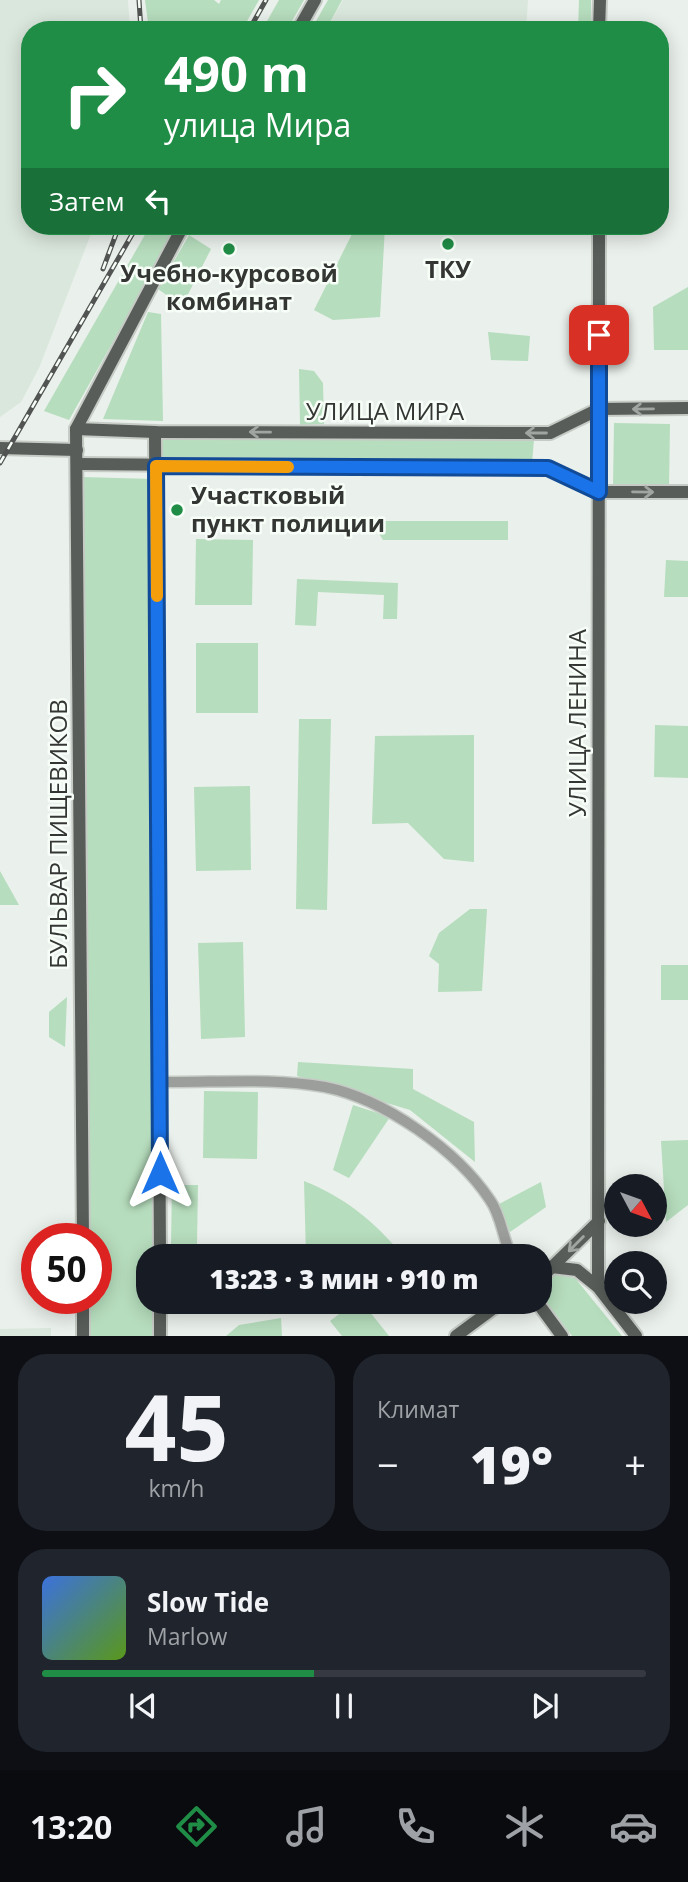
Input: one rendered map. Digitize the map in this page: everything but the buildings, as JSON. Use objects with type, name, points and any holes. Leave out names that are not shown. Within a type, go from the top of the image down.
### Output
[{"type":"main road","points":[[303,21],[315,0]]},
{"type":"main road","points":[[600,0],[600,21]]},
{"type":"main road","points":[[76,429],[178,235]]},
{"type":"main road","name":"УЛИЦА ЛЕНИНА","points":[[598,1286],[599,235]]},
{"type":"main road","name":"УЛИЦА МИРА","points":[[76,429],[155,432],[550,433],[599,409],[688,408]]},
{"type":"main road","name":"БУЛЬВАР ПИЩЕВИКОВ","points":[[76,429],[83,1223]]},
{"type":"main road","points":[[155,432],[160,1244]]},
{"type":"main road","points":[[0,448],[76,450]]},
{"type":"main road","points":[[77,464],[548,468],[599,492],[688,492]]},
{"type":"main road","points":[[552,1267],[599,1221]]},
{"type":"main road","points":[[552,1267],[577,1270],[598,1286],[636,1336]]},
{"type":"main road","points":[[83,1314],[83,1336]]},
{"type":"main road","points":[[160,1314],[160,1336]]},
{"type":"main road","points":[[456,1336],[486,1314]]},
{"type":"main road","points":[[544,1314],[562,1336]]},
{"type":"street","points":[[159,1082],[292,1083],[328,1088],[394,1114],[447,1154],[491,1201],[507,1244]]},
{"type":"shaded area","points":[[0,0],[128,0],[129,21],[21,21],[21,235],[91,235],[39,368],[21,402],[0,417]]},
{"type":"shaded area","points":[[343,0],[528,0],[527,21],[331,21]]},
{"type":"shaded area","points":[[51,1328],[51,1336],[0,1336],[0,1329]]},
{"type":"green space","points":[[145,0],[214,0],[219,4],[221,0],[259,0],[247,21],[148,21]]},
{"type":"green space","points":[[279,0],[304,0],[292,21],[267,21]]},
{"type":"green space","points":[[328,0],[342,0],[331,21],[316,21]]},
{"type":"green space","points":[[579,0],[591,0],[591,21],[578,21]]},
{"type":"green space","points":[[145,235],[173,235],[69,420],[44,411]]},
{"type":"green space","points":[[189,235],[211,249],[182,306],[158,289]]},
{"type":"green space","points":[[352,235],[385,235],[380,317],[333,320],[314,310]]},
{"type":"green space","points":[[688,287],[688,350],[654,350],[653,307]]},
{"type":"green space","points":[[148,312],[161,314],[163,421],[103,419]]},
{"type":"green space","points":[[488,332],[530,336],[528,361],[491,360]]},
{"type":"green space","points":[[299,369],[314,371],[323,383],[324,424],[300,425]]},
{"type":"green space","points":[[614,423],[670,424],[669,487],[613,487]]},
{"type":"green space","points":[[162,436],[534,439],[532,463],[162,459]]},
{"type":"green space","points":[[81,477],[153,479],[156,1244],[136,1244],[136,1314],[156,1314],[156,1336],[90,1336],[90,1314],[112,1314],[112,1223],[89,1223]]},
{"type":"green space","points":[[371,521],[508,521],[508,540],[383,540]]},
{"type":"green space","points":[[196,539],[253,540],[252,605],[195,605]]},
{"type":"green space","points":[[666,560],[688,561],[688,597],[664,597]]},
{"type":"green space","points":[[297,579],[398,583],[397,619],[383,619],[384,595],[318,592],[316,626],[295,625]]},
{"type":"green space","points":[[196,643],[258,643],[258,713],[196,713]]},
{"type":"green space","points":[[299,719],[331,719],[327,910],[296,909]]},
{"type":"green space","points":[[655,725],[688,726],[688,778],[654,777]]},
{"type":"green space","points":[[474,735],[474,862],[444,859],[408,823],[372,824],[375,736]]},
{"type":"green space","points":[[250,786],[251,870],[196,871],[194,787]]},
{"type":"green space","points":[[0,871],[19,905],[0,905]]},
{"type":"green space","points":[[470,909],[487,909],[482,991],[438,992],[439,964],[429,956],[439,933]]},
{"type":"green space","points":[[243,942],[245,1037],[201,1039],[198,943]]},
{"type":"green space","points":[[661,965],[688,965],[688,1000],[661,1000]]},
{"type":"green space","points":[[67,997],[65,1047],[49,1037],[49,1012]]},
{"type":"green space","points":[[298,1062],[413,1069],[413,1089],[474,1122],[475,1162],[410,1110],[297,1076]]},
{"type":"green space","points":[[204,1091],[258,1092],[257,1159],[203,1158]]},
{"type":"green space","points":[[353,1105],[390,1117],[349,1178],[333,1170]]},
{"type":"green space","points":[[688,1140],[688,1205],[667,1221],[667,1174],[663,1174],[661,1141]]},
{"type":"green space","points":[[304,1181],[332,1194],[356,1210],[392,1244],[306,1244]]},
{"type":"green space","points":[[541,1182],[546,1207],[510,1232],[499,1204]]},
{"type":"green space","points":[[172,1185],[198,1185],[197,1244],[171,1244]]},
{"type":"green space","points":[[552,1275],[575,1278],[622,1336],[572,1336],[552,1310]]},
{"type":"green space","points":[[339,1314],[372,1314],[389,1336],[342,1336],[330,1321]]},
{"type":"green space","points":[[281,1318],[282,1336],[226,1336],[239,1325]]},
{"type":"railway","points":[[139,0],[140,21]]},
{"type":"railway","points":[[254,21],[266,0]]},
{"type":"railway","points":[[103,269],[116,235]]},
{"type":"railway","points":[[0,463],[132,235]]},
{"type":"slow traffic","points":[[157,596],[156,466],[288,467]]},
{"type":"place","name":"ТКУ","points":[[448,244]]},
{"type":"place","name":"Учебно-курсовой комбинат","points":[[229,249]]},
{"type":"place","name":"Участковый пункт полиции","points":[[177,510]]},
{"type":"route","points":[[160,1173],[156,466],[548,468],[599,492],[599,335]]}]
